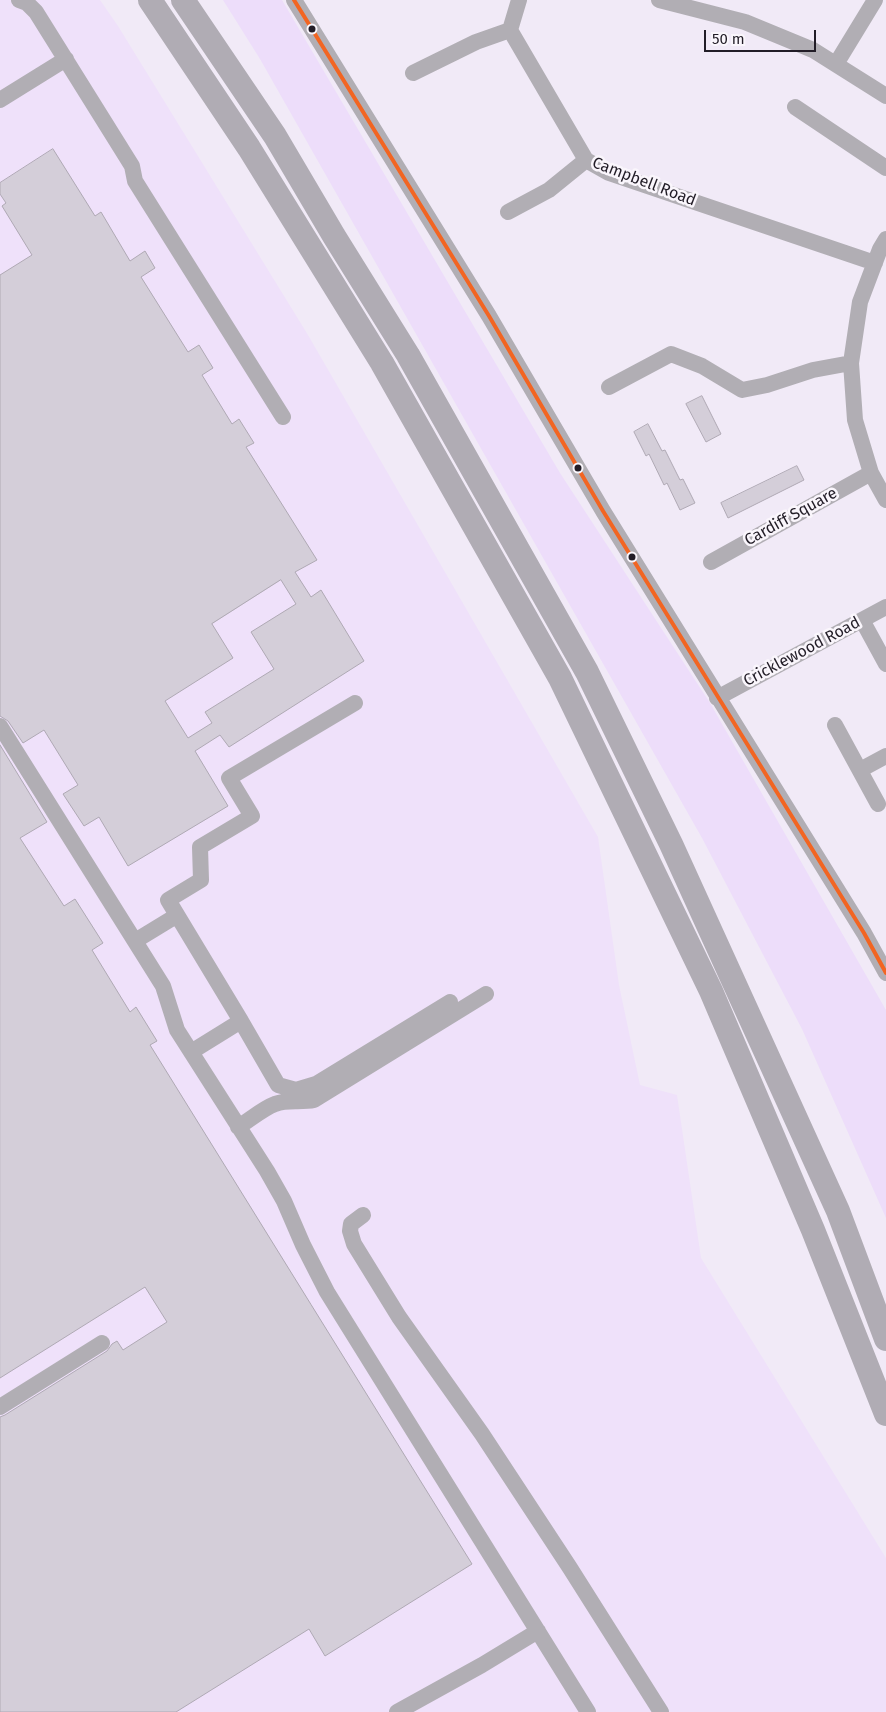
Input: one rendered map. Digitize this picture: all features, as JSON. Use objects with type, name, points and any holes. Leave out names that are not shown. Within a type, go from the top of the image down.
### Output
[{"type":"highway","points":[[150,0],[249,148],[382,364],[560,678],[711,991],[813,1230],[886,1414]]},
{"type":"highway","points":[[183,0],[276,136],[334,236],[408,355],[587,672],[670,844],[838,1211],[886,1339]]},
{"type":"street","points":[[19,0],[36,12],[132,166],[135,181],[283,417]]},
{"type":"street","points":[[294,0],[489,316],[603,511],[864,933],[886,973]]},
{"type":"street","points":[[413,73],[476,42],[510,30],[519,0]]},
{"type":"street","points":[[659,0],[702,6],[813,50],[886,96]]},
{"type":"street","points":[[836,64],[875,0]]},
{"type":"street","name":"Campbell Road","points":[[510,30],[586,160],[609,173],[875,262]]},
{"type":"street","points":[[0,100],[66,60]]},
{"type":"street","points":[[795,107],[886,168]]},
{"type":"street","points":[[508,212],[549,190],[586,160]]},
{"type":"street","points":[[886,239],[860,302],[851,363],[855,420],[871,472],[886,500]]},
{"type":"street","points":[[609,387],[671,354],[702,366],[742,390],[767,385],[813,370],[851,363]]},
{"type":"street","name":"Cardiff Square","points":[[711,562],[871,472]]},
{"type":"street","name":"Cricklewood Road","points":[[717,698],[886,607]]},
{"type":"street","points":[[862,620],[886,664]]},
{"type":"street","points":[[355,702],[229,778],[252,816],[200,847],[201,880],[168,900],[278,1085],[296,1090],[316,1084],[450,1002]]},
{"type":"street","points":[[835,724],[878,804]]},
{"type":"street","points":[[0,726],[163,986],[177,1030],[267,1171],[284,1201],[303,1245],[327,1292],[588,1712]]},
{"type":"street","points":[[860,770],[886,756]]},
{"type":"street","points":[[135,941],[176,916]]},
{"type":"street","points":[[238,1127],[275,1104],[314,1100],[486,994]]},
{"type":"street","points":[[191,1052],[241,1021]]},
{"type":"street","points":[[363,1215],[351,1224],[350,1232],[354,1244],[400,1317],[482,1434],[565,1560],[661,1712]]},
{"type":"street","points":[[0,1407],[102,1343]]},
{"type":"street","points":[[396,1712],[482,1665],[538,1631]]},
{"type":"shaded area","points":[[0,0],[100,0],[118,26],[308,335],[598,837],[619,985],[640,1085],[677,1095],[701,1258],[886,1558],[886,1712],[0,1712]]},
{"type":"shaded area","points":[[223,0],[282,0],[560,473],[710,703],[886,1010],[886,1218],[802,1029],[702,838],[260,59]]},
{"type":"building","points":[[53,149],[95,216],[101,212],[130,261],[145,251],[155,268],[141,277],[188,352],[199,345],[213,368],[202,375],[232,424],[239,419],[254,443],[246,447],[317,560],[295,572],[311,597],[321,590],[364,661],[229,747],[220,735],[195,751],[228,806],[128,866],[99,817],[84,826],[63,794],[78,785],[44,730],[23,743],[8,721],[0,716],[0,275],[32,255],[2,206],[6,203],[0,194],[0,183]],"holes":[[[281,580],[296,604],[251,632],[274,669],[205,712],[212,723],[188,738],[165,701],[233,658],[212,624]]]},
{"type":"building","points":[[702,396],[721,434],[706,442],[686,404]]},
{"type":"building","points":[[648,424],[662,451],[665,450],[680,480],[683,479],[695,503],[680,510],[667,483],[664,485],[649,454],[646,456],[634,432]]},
{"type":"building","points":[[797,466],[804,480],[728,518],[721,503]]},
{"type":"building","points":[[0,745],[47,822],[20,838],[64,906],[75,899],[103,943],[92,950],[130,1012],[136,1007],[157,1041],[150,1045],[472,1564],[325,1656],[309,1629],[176,1712],[0,1712],[0,1417],[107,1351],[117,1341],[123,1350],[167,1322],[145,1287],[0,1378]]},
{"type":"transit line","points":[[294,0],[489,316],[603,511],[864,933],[886,973]]}]
